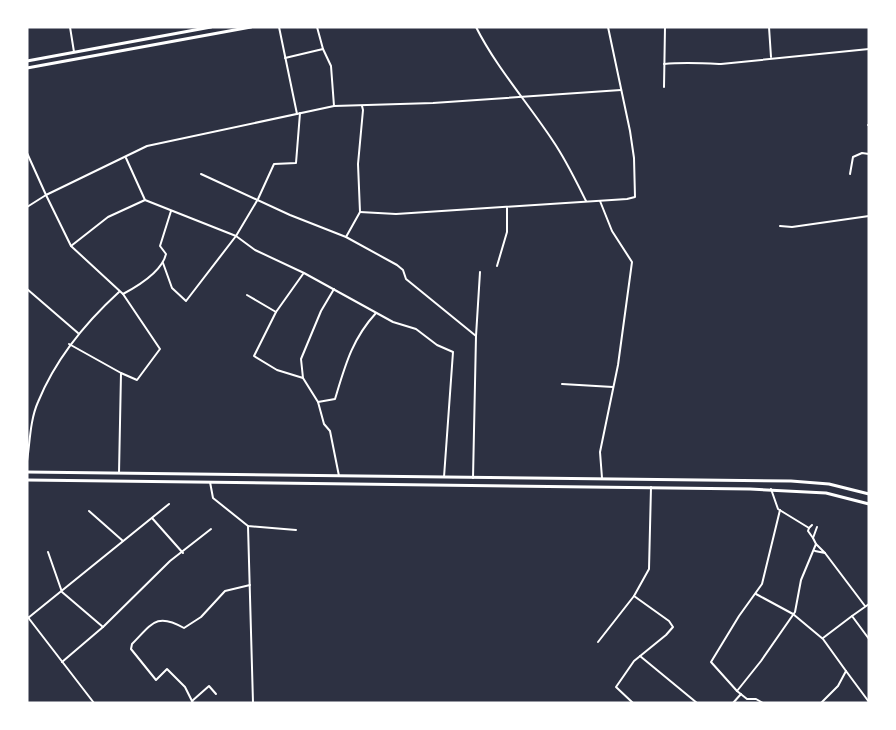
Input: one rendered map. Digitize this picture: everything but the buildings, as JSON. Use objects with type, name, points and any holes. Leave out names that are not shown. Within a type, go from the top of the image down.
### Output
[{"type":"main road","points":[[27,61],[211,27]]},
{"type":"main road","points":[[27,68],[251,27]]},
{"type":"main road","points":[[174,34],[176,41]]},
{"type":"main road","points":[[38,59],[39,66]]},
{"type":"main road","points":[[27,472],[813,482],[869,494]]},
{"type":"main road","points":[[27,480],[357,486],[771,489],[826,493],[869,504]]},
{"type":"street","points":[[70,27],[74,52]]},
{"type":"street","points":[[163,263],[172,288],[186,301],[236,236],[258,199],[274,164],[296,163],[299,113],[279,27]]},
{"type":"street","points":[[317,27],[331,66],[334,106]]},
{"type":"street","points":[[476,27],[491,55],[555,144],[586,202]]},
{"type":"street","points":[[360,212],[396,213],[632,199],[636,194],[634,158],[608,27]]},
{"type":"street","points":[[664,87],[665,27]]},
{"type":"street","points":[[769,27],[771,58]]},
{"type":"street","points":[[285,58],[323,49]]},
{"type":"street","points":[[664,64],[690,62],[720,64],[869,50]]},
{"type":"street","points":[[27,207],[46,195],[147,146],[334,106],[433,103],[621,90]]},
{"type":"street","points":[[346,237],[360,212],[358,164],[362,104]]},
{"type":"street","points":[[363,110],[373,104]]},
{"type":"street","points":[[27,153],[71,246],[121,292],[159,349],[137,380],[69,344]]},
{"type":"street","points":[[850,174],[853,157],[862,153],[869,154]]},
{"type":"street","points":[[126,158],[145,200],[236,236],[255,250],[304,273],[393,322],[416,329],[437,345],[453,352],[444,478]]},
{"type":"street","points":[[201,174],[290,215],[346,237],[397,265],[403,270],[406,279],[476,336]]},
{"type":"street","points":[[71,246],[108,217],[145,200]]},
{"type":"street","points":[[600,201],[612,231],[632,262],[614,387],[600,452],[602,479]]},
{"type":"street","points":[[496,266],[507,232],[507,207]]},
{"type":"street","points":[[27,461],[37,403],[69,344],[121,292],[137,286],[163,263],[166,254],[160,246],[171,211]]},
{"type":"street","points":[[780,226],[792,227],[869,216]]},
{"type":"street","points":[[472,478],[480,272]]},
{"type":"street","points":[[303,378],[277,370],[254,356],[276,312],[304,273]]},
{"type":"street","points":[[27,289],[78,333]]},
{"type":"street","points":[[334,289],[321,311],[301,359],[303,378],[318,402],[326,428],[330,431],[339,476]]},
{"type":"street","points":[[248,294],[276,312]]},
{"type":"street","points":[[318,402],[335,399],[347,357],[364,326],[376,313]]},
{"type":"street","points":[[119,473],[121,373]]},
{"type":"street","points":[[562,384],[614,387]]},
{"type":"street","points":[[210,482],[209,489],[213,498],[248,526],[296,530]]},
{"type":"street","points":[[598,642],[634,596],[649,569],[651,487]]},
{"type":"street","points":[[771,489],[780,510],[810,527],[808,531],[819,551]]},
{"type":"street","points":[[94,703],[28,617],[169,504]]},
{"type":"street","points":[[762,703],[756,699],[747,699],[737,691],[711,662],[762,584],[780,510]]},
{"type":"street","points":[[89,512],[123,542]]},
{"type":"street","points":[[152,518],[183,553]]},
{"type":"street","points":[[248,526],[253,703]]},
{"type":"street","points":[[813,538],[817,527]]},
{"type":"street","points":[[63,662],[103,627],[170,561],[211,529]]},
{"type":"street","points":[[737,691],[761,661],[796,609],[801,580],[815,545]]},
{"type":"street","points":[[815,545],[825,553],[865,606]]},
{"type":"street","points":[[814,551],[825,553]]},
{"type":"street","points":[[48,552],[62,592],[103,627]]},
{"type":"street","points":[[216,694],[209,686],[192,702],[185,687],[168,669],[156,680],[131,649],[132,644],[158,620],[169,619],[184,628],[201,617],[225,591],[250,585]]},
{"type":"street","points":[[756,594],[793,614],[823,639],[869,702]]},
{"type":"street","points":[[633,703],[616,687],[634,661],[673,627],[669,621],[634,596]]},
{"type":"street","points":[[823,639],[869,604]]},
{"type":"street","points":[[852,616],[869,639]]},
{"type":"street","points":[[640,657],[697,703]]},
{"type":"street","points":[[821,703],[838,686],[846,671]]},
{"type":"street","points":[[733,703],[741,694]]}]
